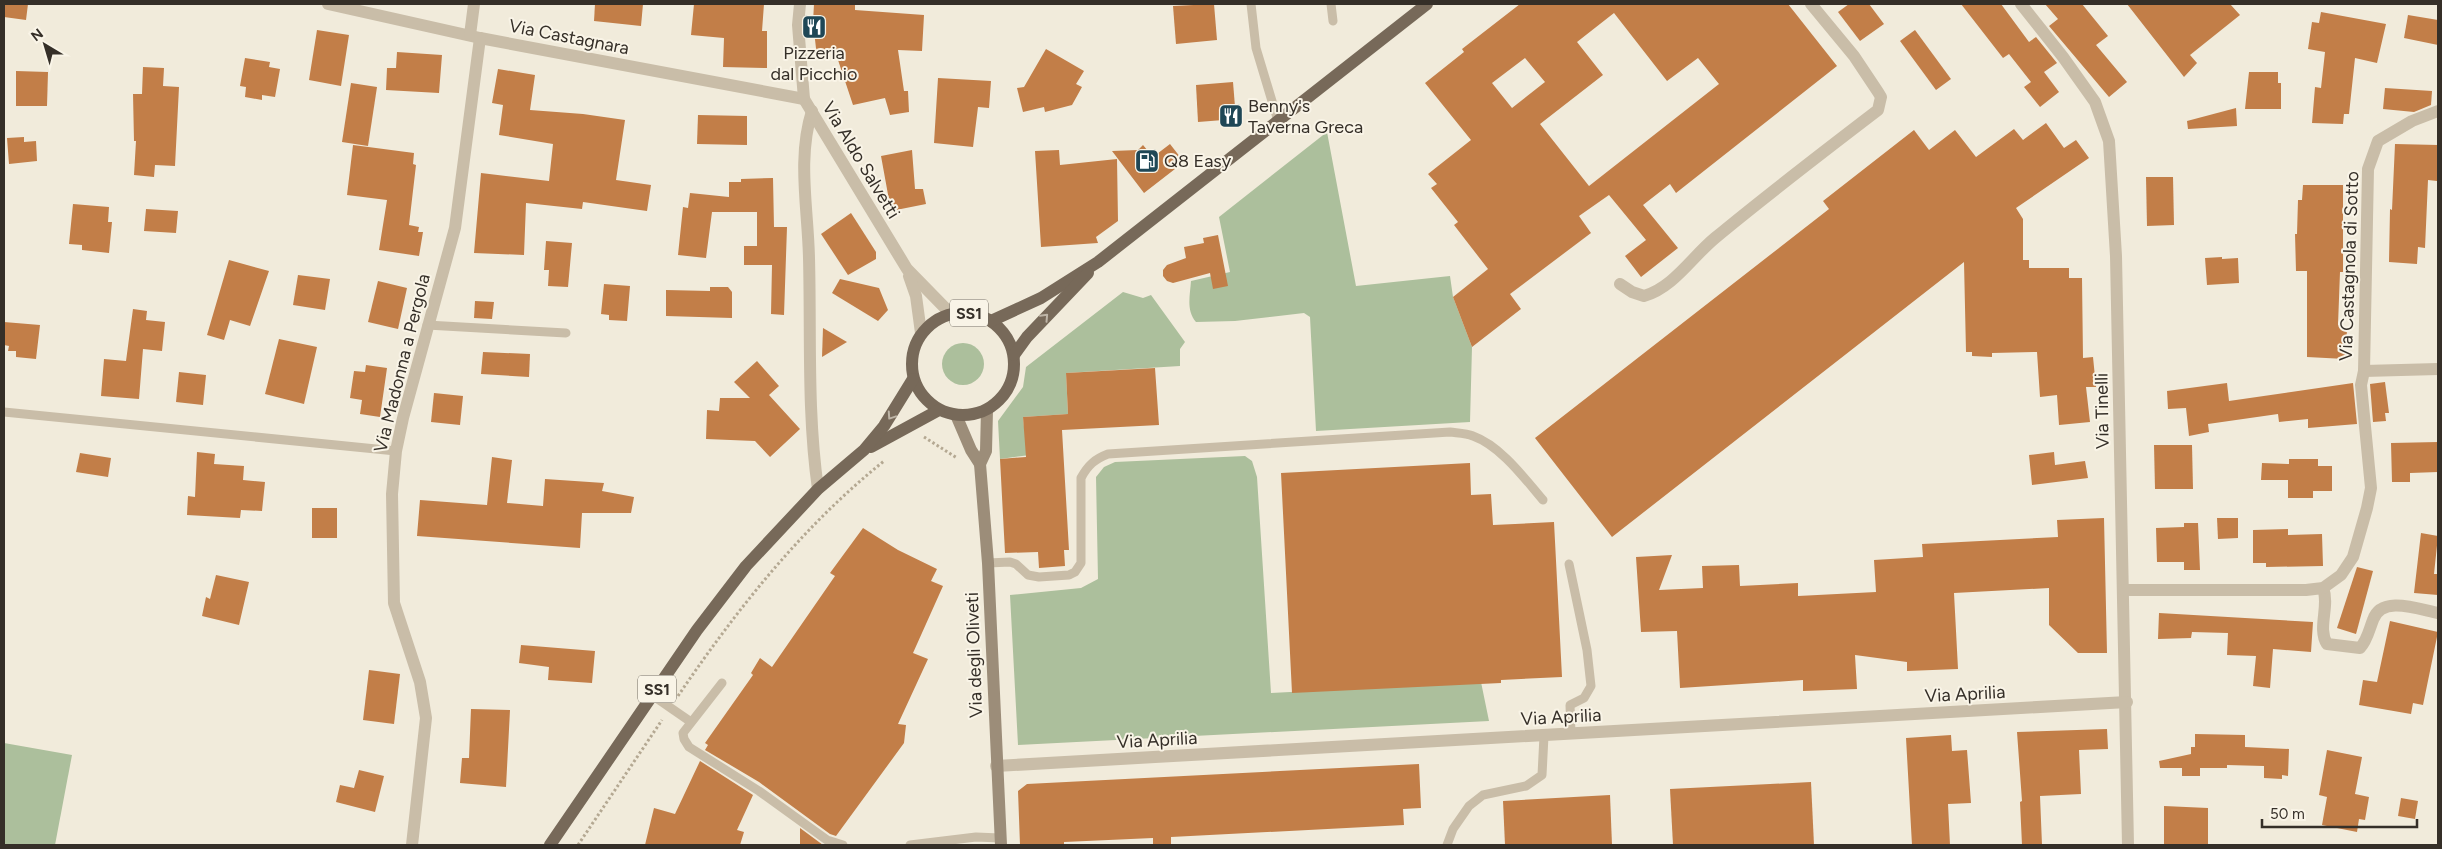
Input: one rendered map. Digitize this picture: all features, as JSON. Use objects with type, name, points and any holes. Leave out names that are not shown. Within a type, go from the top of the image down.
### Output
[{"type":"main road","name":"SS1","points":[[991,320],[1041,298],[1098,262],[1426,4]]},
{"type":"main road","name":"SS1","points":[[1014,355],[1027,336],[1098,262]]},
{"type":"main road","name":"SS1","points":[[921,333],[939,318],[964,312],[991,320],[1006,336],[1014,355],[1014,371],[1009,386],[1000,400],[987,410]]},
{"type":"main road","points":[[921,333],[914,348],[911,363],[913,379],[919,391],[928,402],[939,410],[956,415],[972,415],[987,410]]},
{"type":"main road","name":"SS1","points":[[550,845],[697,630],[746,566],[818,489],[864,450],[884,426],[913,379]]},
{"type":"main road","name":"SS1","points":[[864,450],[939,410]]},
{"type":"main road","name":"Via degli Oliveti","points":[[987,410],[986,451],[980,464],[988,563],[1001,842]]},
{"type":"main road","name":"Via degli Oliveti","points":[[956,415],[970,450],[980,464]]},
{"type":"street","name":"Via Castagnara","points":[[328,4],[475,36],[804,99]]},
{"type":"street","name":"Via Madonna a Pergola","points":[[412,845],[426,718],[420,682],[394,603],[392,494],[396,451],[427,325],[455,228],[475,36],[474,4]]},
{"type":"street","name":"Via Aldo Salvetti","points":[[800,4],[798,26],[804,99],[906,269],[916,296],[921,333]]},
{"type":"street","points":[[1620,284],[1632,292],[1644,296],[1651,294],[1670,282],[1708,244],[1757,203],[1878,110],[1882,98],[1854,56],[1811,4]]},
{"type":"street","name":"Via Tinelli","points":[[2021,4],[2064,57],[2095,102],[2109,141],[2116,256],[2127,702],[2128,845]]},
{"type":"street","points":[[812,111],[806,127],[804,168],[809,257],[812,443],[818,489]]},
{"type":"street","name":"Via Castagnola di Sotto","points":[[2323,588],[2341,575],[2353,557],[2371,488],[2361,386],[2364,371],[2368,169],[2371,154],[2378,141],[2412,121],[2438,111]]},
{"type":"street","name":"Via Aldo Salvetti","points":[[906,269],[950,314]]},
{"type":"street","name":"Via Castagnola di Sotto","points":[[2364,371],[2438,369]]},
{"type":"street","points":[[2124,590],[2306,590],[2323,588],[2327,605],[2323,633],[2327,644],[2360,648],[2365,643],[2375,612],[2382,606],[2396,606],[2438,613]]},
{"type":"street","name":"Via Aprilia","points":[[996,766],[2127,702]]},
{"type":"lane","points":[[1251,4],[1256,48],[1278,121]]},
{"type":"lane","points":[[1331,4],[1333,21]]},
{"type":"lane","points":[[427,325],[566,333]]},
{"type":"lane","points":[[4,412],[396,451]]},
{"type":"lane","points":[[988,563],[1010,562],[1016,564],[1028,574],[1039,577],[1069,576],[1075,572],[1081,563],[1081,478],[1092,463],[1108,454],[1450,432],[1473,436],[1484,442],[1511,463],[1543,500]]},
{"type":"lane","points":[[1569,564],[1587,650],[1591,686],[1584,698],[1570,705],[1571,734]]},
{"type":"lane","points":[[722,683],[684,733],[684,739],[689,747],[759,791],[827,840],[844,845]]},
{"type":"lane","points":[[652,696],[691,722]]},
{"type":"lane","points":[[1447,845],[1453,829],[1469,806],[1483,795],[1526,786],[1542,776],[1544,736]]},
{"type":"lane","points":[[910,845],[976,837],[1001,842]]},
{"type":"path","points":[[919,433],[958,459]]},
{"type":"path","points":[[578,845],[714,642],[747,599],[798,540],[857,482],[888,458]]},
{"type":"green space","points":[[1327,132],[1356,286],[1450,276],[1453,297],[1472,347],[1470,422],[1316,431],[1310,317],[1304,313],[1235,321],[1196,322],[1191,313],[1189,303],[1191,281],[1230,272],[1219,217]]},
{"type":"green space","points":[[1123,292],[1143,298],[1151,295],[1185,342],[1180,349],[1180,366],[1066,373],[1068,414],[1023,417],[1024,427],[1028,426],[1030,455],[1000,459],[998,421],[1023,387],[1026,367]]},
{"type":"green space","points":[[963,343],[978,349],[984,364],[978,379],[963,385],[948,379],[942,364],[948,349]]},
{"type":"green space","points":[[1245,456],[1252,461],[1257,477],[1271,693],[1481,682],[1489,721],[1018,745],[1010,595],[1081,588],[1098,579],[1096,477],[1104,467],[1115,462]]},
{"type":"green space","points":[[4,743],[72,755],[55,845],[4,845]]},
{"type":"building","points":[[4,4],[28,4],[26,20],[4,17]]},
{"type":"building","points":[[595,4],[643,4],[641,26],[594,21]]},
{"type":"building","points":[[694,4],[764,4],[762,31],[767,31],[767,68],[723,67],[724,38],[691,35]]},
{"type":"building","points":[[814,4],[855,4],[855,10],[924,15],[922,51],[898,50],[904,91],[908,91],[909,112],[890,115],[885,98],[853,105],[835,51],[817,57],[813,22]]},
{"type":"building","points":[[1214,4],[1217,40],[1176,44],[1173,6]]},
{"type":"building","points":[[1520,4],[1788,4],[1837,66],[1676,193],[1670,184],[1643,205],[1678,248],[1641,277],[1625,256],[1646,240],[1609,195],[1579,216],[1591,233],[1510,294],[1521,309],[1472,347],[1453,297],[1488,269],[1454,225],[1458,222],[1431,188],[1437,184],[1428,174],[1471,140],[1425,83],[1464,52],[1462,49]],"holes":[[[1614,13],[1667,81],[1698,58],[1719,84],[1589,186],[1540,124],[1603,75],[1577,42]],[[1525,58],[1545,82],[1512,108],[1492,83]]]},
{"type":"building","points":[[1849,4],[1869,4],[1884,24],[1860,41],[1838,12]]},
{"type":"building","points":[[1961,4],[2001,4],[2029,42],[2036,37],[2057,63],[2044,72],[2059,92],[2040,107],[2024,87],[2031,82],[2009,54],[2003,58]]},
{"type":"building","points":[[2045,4],[2082,4],[2108,36],[2096,45],[2127,82],[2109,97],[2049,26],[2058,19]]},
{"type":"building","points":[[2127,4],[2230,4],[2240,15],[2190,55],[2197,63],[2184,77]]},
{"type":"building","points":[[2321,12],[2386,24],[2377,63],[2355,58],[2349,114],[2344,114],[2343,124],[2312,123],[2315,87],[2321,88],[2325,52],[2308,49],[2312,22],[2319,23]]},
{"type":"building","points":[[2408,15],[2438,20],[2438,45],[2404,38]]},
{"type":"building","points":[[317,30],[349,35],[341,86],[309,80]]},
{"type":"building","points":[[1915,30],[1951,79],[1936,90],[1900,41]]},
{"type":"building","points":[[1046,49],[1084,71],[1076,84],[1082,87],[1072,105],[1045,112],[1044,107],[1023,112],[1017,88],[1024,87]]},
{"type":"building","points":[[397,52],[442,55],[439,93],[386,90],[387,68],[396,68]]},
{"type":"building","points":[[245,58],[270,62],[269,67],[280,69],[275,97],[262,95],[262,100],[245,97],[246,87],[240,86]]},
{"type":"building","points":[[143,67],[164,68],[163,86],[179,87],[175,166],[155,165],[154,177],[134,175],[136,141],[134,141],[133,94],[142,94]]},
{"type":"building","points":[[498,69],[535,75],[530,110],[583,114],[625,120],[616,180],[651,185],[647,211],[583,202],[582,209],[526,203],[524,255],[474,253],[481,173],[549,181],[553,144],[499,135],[503,105],[492,103]]},
{"type":"building","points":[[16,71],[48,72],[47,106],[16,106]]},
{"type":"building","points":[[2249,72],[2278,72],[2278,83],[2281,83],[2281,109],[2245,109]]},
{"type":"building","points":[[938,78],[991,81],[989,108],[978,107],[973,147],[934,143]]},
{"type":"building","points":[[1233,82],[1236,119],[1198,122],[1196,85]]},
{"type":"building","points":[[351,83],[377,87],[368,146],[342,142]]},
{"type":"building","points":[[2385,88],[2432,91],[2431,105],[2414,112],[2383,109]]},
{"type":"building","points":[[2236,108],[2237,126],[2188,129],[2187,121]]},
{"type":"building","points":[[698,115],[747,116],[747,145],[697,144]]},
{"type":"building","points":[[2046,123],[2064,148],[2076,140],[2089,158],[2016,208],[2023,219],[2023,260],[2029,260],[2029,268],[2069,268],[2069,278],[2082,278],[2083,358],[2093,357],[2096,387],[2086,387],[2090,422],[2059,425],[2057,395],[2040,397],[2037,352],[1992,353],[1992,357],[1972,356],[1972,352],[1966,352],[1964,262],[1612,537],[1535,438],[1829,209],[1823,201],[1914,130],[1929,150],[1955,130],[1976,157],[2014,129],[2023,140]]},
{"type":"building","points":[[24,137],[24,142],[36,141],[37,161],[9,164],[7,138]]},
{"type":"building","points":[[1170,144],[1184,162],[1144,193],[1112,151],[1138,150],[1143,145],[1153,157]]},
{"type":"building","points":[[2395,144],[2438,145],[2437,181],[2428,180],[2425,248],[2418,247],[2417,264],[2389,262],[2390,209],[2392,210]]},
{"type":"building","points":[[353,145],[414,153],[413,164],[416,165],[409,225],[419,227],[418,232],[423,232],[419,256],[379,250],[387,200],[347,195]]},
{"type":"building","points":[[912,150],[915,189],[923,189],[926,204],[891,211],[881,156]]},
{"type":"building","points":[[1059,150],[1060,165],[1117,159],[1118,221],[1096,237],[1098,243],[1041,247],[1035,151]]},
{"type":"building","points":[[2146,177],[2173,177],[2174,225],[2147,226]]},
{"type":"building","points":[[773,178],[774,227],[787,227],[784,315],[771,314],[772,265],[744,265],[744,246],[757,246],[757,212],[712,212],[706,258],[678,255],[683,207],[688,208],[690,193],[729,197],[729,182],[741,182],[741,179]]},
{"type":"building","points":[[2303,185],[2343,185],[2343,272],[2340,272],[2338,325],[2343,325],[2343,330],[2347,330],[2345,359],[2307,357],[2307,271],[2296,271],[2295,234],[2297,234],[2298,200],[2302,200]]},
{"type":"building","points":[[73,204],[109,207],[108,222],[112,222],[109,253],[82,250],[82,245],[69,244]]},
{"type":"building","points":[[146,209],[178,211],[176,233],[144,231]]},
{"type":"building","points":[[851,213],[876,252],[876,259],[848,275],[821,234]]},
{"type":"building","points":[[1218,235],[1228,286],[1213,289],[1210,273],[1173,283],[1167,281],[1163,276],[1163,270],[1167,265],[1186,258],[1184,247],[1204,243],[1203,238]]},
{"type":"building","points":[[546,241],[572,243],[568,287],[548,286],[549,270],[544,270]]},
{"type":"building","points":[[2222,257],[2222,259],[2238,258],[2239,283],[2207,285],[2205,258]]},
{"type":"building","points":[[229,260],[269,271],[250,326],[230,320],[224,340],[207,335]]},
{"type":"building","points":[[298,275],[330,279],[325,310],[293,305]]},
{"type":"building","points":[[840,279],[879,288],[888,310],[878,321],[832,293]]},
{"type":"building","points":[[378,281],[407,288],[398,329],[368,322]]},
{"type":"building","points":[[604,284],[630,286],[627,321],[609,320],[609,315],[601,314]]},
{"type":"building","points":[[710,287],[728,287],[732,292],[732,318],[666,316],[666,290],[710,291]]},
{"type":"building","points":[[475,301],[494,302],[492,319],[474,318]]},
{"type":"building","points":[[133,309],[147,311],[146,320],[165,322],[162,351],[143,349],[139,399],[101,396],[104,359],[126,361]]},
{"type":"building","points":[[4,322],[40,325],[36,359],[16,357],[16,351],[8,351],[9,346],[4,345]]},
{"type":"building","points":[[823,328],[847,342],[822,357]]},
{"type":"building","points":[[279,339],[317,347],[304,404],[265,394]]},
{"type":"building","points":[[483,352],[530,354],[529,377],[481,374]]},
{"type":"building","points":[[757,361],[779,386],[769,395],[800,429],[770,457],[755,441],[706,439],[707,410],[719,411],[720,398],[750,398],[734,382]]},
{"type":"building","points":[[366,365],[387,368],[380,417],[360,414],[362,400],[350,398],[354,371],[365,372]]},
{"type":"building","points":[[1155,368],[1159,425],[1062,430],[1069,550],[1064,550],[1065,566],[1039,568],[1038,552],[1005,553],[1000,459],[1026,457],[1023,417],[1068,414],[1066,373]]},
{"type":"building","points":[[179,372],[206,375],[203,405],[176,402]]},
{"type":"building","points":[[2385,382],[2389,413],[2385,413],[2386,421],[2373,422],[2370,384]]},
{"type":"building","points":[[2227,383],[2229,401],[2353,383],[2357,424],[2308,428],[2308,419],[2279,422],[2278,414],[2208,424],[2209,432],[2189,436],[2186,408],[2168,409],[2167,391]]},
{"type":"building","points":[[434,393],[463,396],[460,425],[431,422]]},
{"type":"building","points":[[2438,442],[2438,472],[2410,473],[2410,482],[2392,482],[2391,443]]},
{"type":"building","points":[[2154,445],[2192,445],[2193,489],[2155,489]]},
{"type":"building","points":[[197,452],[215,454],[214,464],[244,466],[243,480],[265,482],[262,511],[241,510],[240,518],[187,515],[188,496],[195,497]]},
{"type":"building","points":[[2054,452],[2055,465],[2085,461],[2088,478],[2032,485],[2029,455]]},
{"type":"building","points":[[80,453],[111,458],[108,477],[76,472]]},
{"type":"building","points":[[492,457],[512,460],[507,503],[543,506],[545,479],[604,483],[602,491],[634,497],[631,513],[582,513],[580,548],[417,536],[420,500],[487,505]]},
{"type":"building","points":[[2289,459],[2318,459],[2318,466],[2332,466],[2332,491],[2313,491],[2313,498],[2288,498],[2288,480],[2261,480],[2262,463],[2289,464]]},
{"type":"building","points":[[1470,463],[1471,495],[1491,494],[1493,525],[1554,522],[1562,677],[1501,680],[1501,683],[1292,693],[1281,473]]},
{"type":"building","points":[[312,508],[337,508],[337,538],[312,538]]},
{"type":"building","points":[[2104,518],[2107,653],[2078,653],[2049,625],[2049,588],[1954,593],[1958,669],[1907,671],[1907,662],[1855,655],[1857,689],[1803,691],[1803,680],[1680,688],[1677,631],[1641,632],[1636,557],[1672,555],[1659,590],[1703,588],[1702,566],[1739,565],[1740,586],[1798,583],[1798,596],[1876,592],[1874,560],[1923,557],[1922,544],[2058,537],[2057,520]]},
{"type":"building","points":[[2217,518],[2238,518],[2238,538],[2218,539]]},
{"type":"building","points":[[2184,523],[2198,523],[2200,570],[2184,570],[2184,562],[2157,562],[2156,528],[2184,527]]},
{"type":"building","points":[[863,528],[898,550],[937,569],[931,581],[943,586],[913,653],[928,659],[898,724],[906,725],[904,743],[836,836],[830,834],[759,782],[705,750],[708,745],[705,743],[753,675],[751,673],[760,658],[772,667],[835,576],[830,573]]},
{"type":"building","points":[[2288,529],[2288,535],[2322,534],[2323,566],[2266,567],[2266,563],[2253,563],[2253,530]]},
{"type":"building","points":[[2421,533],[2438,536],[2434,574],[2438,574],[2438,595],[2414,593]]},
{"type":"building","points":[[2357,567],[2373,571],[2356,634],[2337,628]]},
{"type":"building","points":[[216,575],[249,582],[239,625],[202,616],[206,597],[210,599]]},
{"type":"building","points":[[2159,613],[2313,622],[2311,652],[2273,649],[2270,688],[2253,686],[2256,656],[2227,655],[2228,633],[2192,632],[2191,638],[2158,639]]},
{"type":"building","points":[[2390,621],[2438,632],[2423,705],[2413,703],[2411,714],[2359,705],[2363,680],[2377,682]]},
{"type":"building","points":[[521,645],[595,651],[592,683],[548,680],[549,667],[519,663]]},
{"type":"building","points":[[369,670],[400,674],[394,724],[363,720]]},
{"type":"building","points":[[471,709],[510,710],[506,787],[460,783],[462,758],[469,758]]},
{"type":"building","points":[[2107,729],[2108,749],[2079,750],[2081,794],[2040,796],[2042,845],[2022,845],[2020,802],[2022,801],[2017,732]]},
{"type":"building","points":[[2195,734],[2245,735],[2245,747],[2289,749],[2288,776],[2282,775],[2282,779],[2264,778],[2264,766],[2227,765],[2227,768],[2200,768],[2200,776],[2182,776],[2182,768],[2160,768],[2159,761],[2191,754],[2191,747],[2195,747]]},
{"type":"building","points":[[1951,735],[1952,751],[1967,750],[1971,803],[1948,804],[1950,845],[1912,845],[1906,738]]},
{"type":"building","points":[[2327,750],[2362,757],[2355,794],[2369,797],[2365,820],[2359,819],[2357,832],[2322,825],[2327,797],[2319,795]]},
{"type":"building","points":[[700,761],[753,795],[737,830],[744,832],[740,845],[645,845],[654,808],[675,814]]},
{"type":"building","points":[[1419,764],[1421,808],[1403,809],[1404,825],[1171,837],[1171,845],[1153,845],[1153,838],[1064,842],[1064,845],[1020,845],[1018,791],[1027,784]]},
{"type":"building","points":[[359,770],[384,776],[375,812],[336,802],[340,785],[354,788]]},
{"type":"building","points":[[1811,782],[1814,845],[1673,845],[1670,789]]},
{"type":"building","points":[[1610,795],[1612,845],[1505,845],[1503,801]]},
{"type":"building","points":[[2401,798],[2418,801],[2415,819],[2398,816]]},
{"type":"building","points":[[2164,806],[2208,808],[2208,845],[2164,845]]},
{"type":"building","points":[[800,828],[823,845],[800,845]]},
{"type":"place","name":"Pizzeria dal Picchio","points":[[814,27]]},
{"type":"place","name":"Benny's Taverna Greca","points":[[1231,116]]},
{"type":"place","name":"Q8 Easy","points":[[1147,161]]}]
